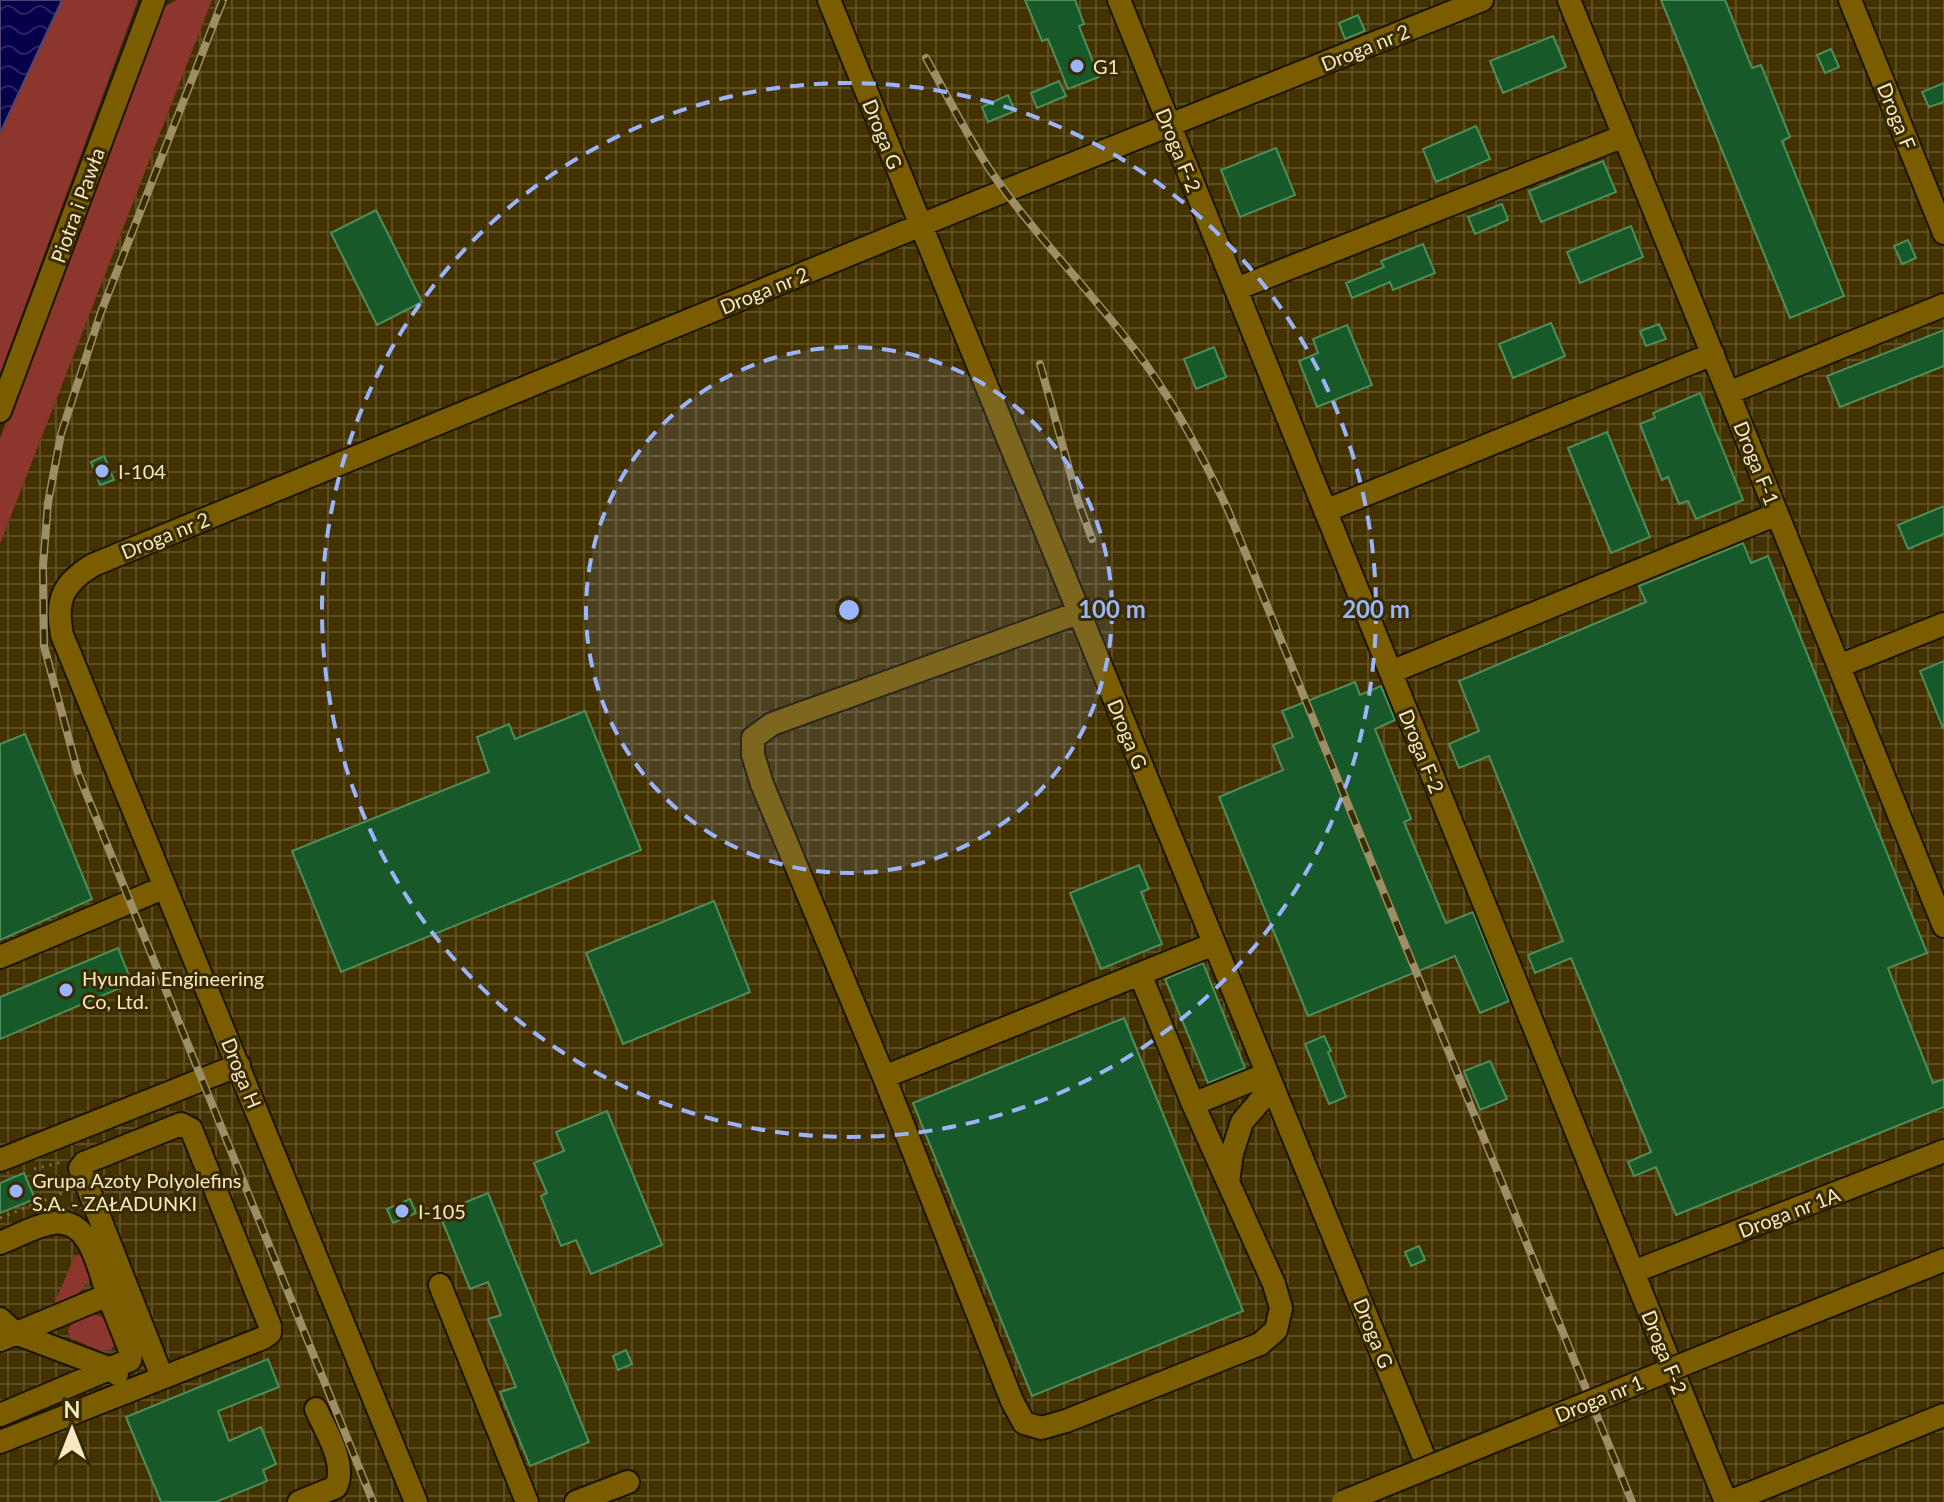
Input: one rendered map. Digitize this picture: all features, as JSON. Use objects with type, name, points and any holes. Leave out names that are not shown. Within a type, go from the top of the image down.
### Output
[{"type":"street","name":"Piotra i Pawła","points":[[0,411],[154,0]]},
{"type":"street","name":"Droga G","points":[[829,0],[1428,1467]]},
{"type":"street","name":"Droga F-2","points":[[1119,0],[1728,1502]]},
{"type":"street","name":"Droga nr 2","points":[[61,599],[67,585],[93,565],[1482,0]]},
{"type":"street","name":"Droga F-1","points":[[1569,0],[1942,914]]},
{"type":"street","name":"Droga F","points":[[1850,0],[1944,233]]},
{"type":"street","points":[[1236,289],[1624,136]]},
{"type":"street","points":[[1728,393],[1944,305]]},
{"type":"street","points":[[1325,511],[1713,354]]},
{"type":"street","points":[[1391,672],[1777,514]]},
{"type":"street","name":"Droga H","points":[[61,599],[58,617],[62,635],[416,1502]]},
{"type":"street","points":[[1078,613],[772,724],[753,738],[753,755],[762,784],[884,1077],[1012,1401],[1024,1423],[1041,1428],[1066,1421],[1260,1344],[1276,1330],[1281,1308],[1274,1284],[1193,1104],[1140,974]]},
{"type":"street","points":[[1839,666],[1944,624]]},
{"type":"street","points":[[0,957],[165,887]]},
{"type":"street","points":[[884,1077],[1214,944]]},
{"type":"street","points":[[0,1160],[239,1065]]},
{"type":"street","points":[[1228,1182],[1232,1153],[1242,1122],[1269,1080]]},
{"type":"street","points":[[1193,1104],[1269,1080]]},
{"type":"street","points":[[0,1442],[263,1338],[270,1333],[270,1326],[191,1129],[181,1124],[84,1163],[80,1168],[162,1377]]},
{"type":"street","name":"Droga nr 1A","points":[[1633,1272],[1944,1151]]},
{"type":"street","points":[[0,1243],[53,1223],[68,1223],[80,1229],[88,1239],[131,1353],[130,1360],[111,1369],[0,1415]]},
{"type":"street","name":"Droga nr 1","points":[[1343,1502],[1944,1260]]},
{"type":"street","points":[[440,1285],[527,1502]]},
{"type":"street","points":[[5,1331],[108,1295]]},
{"type":"street","points":[[5,1331],[111,1369],[125,1381],[129,1391]]},
{"type":"street","points":[[299,1502],[336,1487],[340,1479],[339,1464],[316,1409]]},
{"type":"street","points":[[1728,1502],[1944,1415]]},
{"type":"street","points":[[576,1502],[628,1482]]},
{"type":"path","points":[[0,1218],[78,1187]]},
{"type":"shaded area","points":[[62,0],[138,0],[0,374],[0,133]]},
{"type":"shaded area","points":[[176,0],[212,0],[0,544],[0,438],[165,6]]},
{"type":"shaded area","points":[[212,0],[1944,0],[1944,1502],[0,1502],[0,544]]},
{"type":"shaded area","points":[[77,1255],[87,1265],[88,1280],[74,1296],[58,1304],[56,1300]]},
{"type":"shaded area","points":[[92,1314],[103,1317],[115,1344],[111,1350],[101,1351],[70,1338],[68,1330],[73,1321]]},
{"type":"water","points":[[0,0],[62,0],[0,133]]},
{"type":"building","points":[[1025,0],[1075,0],[1084,24],[1079,26],[1099,77],[1068,89],[1048,39],[1042,41]]},
{"type":"building","points":[[1661,0],[1725,0],[1752,68],[1761,65],[1790,137],[1782,141],[1844,296],[1790,318]]},
{"type":"building","points":[[1358,15],[1365,31],[1345,39],[1339,23]]},
{"type":"building","points":[[1553,36],[1566,67],[1503,93],[1490,61]]},
{"type":"building","points":[[1831,49],[1839,67],[1825,73],[1817,55]]},
{"type":"building","points":[[1059,81],[1066,96],[1037,108],[1031,93]]},
{"type":"building","points":[[1944,83],[1944,102],[1929,107],[1922,92]]},
{"type":"building","points":[[1008,95],[1015,111],[988,122],[982,107]]},
{"type":"building","points":[[1476,126],[1490,159],[1436,182],[1423,149]]},
{"type":"building","points":[[1276,148],[1295,195],[1240,217],[1221,170]]},
{"type":"building","points":[[1603,161],[1616,192],[1541,222],[1529,191]]},
{"type":"building","points":[[1502,204],[1508,220],[1475,234],[1468,217]]},
{"type":"building","points":[[376,210],[422,302],[377,325],[331,233]]},
{"type":"building","points":[[1631,226],[1643,257],[1580,283],[1567,252]]},
{"type":"building","points":[[1908,240],[1916,258],[1902,264],[1894,246]]},
{"type":"building","points":[[1423,244],[1435,273],[1393,290],[1390,282],[1352,298],[1346,283],[1384,267],[1381,261]]},
{"type":"building","points":[[1551,323],[1565,356],[1513,378],[1499,344]]},
{"type":"building","points":[[1659,324],[1666,339],[1646,346],[1640,331]]},
{"type":"building","points":[[1347,325],[1372,385],[1317,407],[1299,361],[1318,353],[1313,339]]},
{"type":"building","points":[[1944,330],[1944,366],[1840,407],[1827,376]]},
{"type":"building","points":[[1214,347],[1226,377],[1196,389],[1184,359]]},
{"type":"building","points":[[1700,393],[1743,500],[1696,519],[1688,501],[1679,504],[1668,477],[1662,480],[1640,424],[1655,418],[1653,413]]},
{"type":"building","points":[[1607,432],[1650,537],[1611,553],[1568,448]]},
{"type":"building","name":"I-104","points":[[104,456],[114,480],[100,485],[91,462]]},
{"type":"building","points":[[1944,506],[1944,534],[1908,549],[1898,525]]},
{"type":"building","points":[[1743,543],[1751,563],[1768,556],[1927,953],[1888,968],[1933,1083],[1944,1079],[1944,1107],[1676,1215],[1656,1167],[1634,1176],[1628,1162],[1651,1152],[1571,958],[1535,973],[1528,955],[1563,941],[1489,756],[1459,768],[1449,744],[1479,731],[1459,681],[1646,602],[1639,586]]},
{"type":"building","points":[[1944,661],[1944,728],[1943,728],[1920,671]]},
{"type":"building","points":[[1355,682],[1360,695],[1381,686],[1395,720],[1375,729],[1411,819],[1404,822],[1446,923],[1473,912],[1509,1001],[1480,1013],[1455,956],[1308,1016],[1219,797],[1283,770],[1273,745],[1293,737],[1282,711]]},
{"type":"building","points":[[585,711],[641,850],[341,972],[292,851],[489,772],[477,737],[509,724],[515,739]]},
{"type":"building","points":[[25,734],[92,899],[0,940],[0,744]]},
{"type":"building","points":[[1139,865],[1149,889],[1141,892],[1162,944],[1101,969],[1070,893]]},
{"type":"building","points":[[714,901],[750,992],[623,1044],[586,953]]},
{"type":"building","name":"Hyundai Engineering Co, Ltd.","points":[[118,948],[132,983],[0,1039],[0,997]]},
{"type":"building","points":[[1203,963],[1245,1068],[1208,1083],[1165,979]]},
{"type":"building","points":[[1124,1018],[1243,1311],[1032,1396],[913,1103]]},
{"type":"building","points":[[1324,1036],[1346,1097],[1329,1104],[1305,1044]]},
{"type":"building","points":[[1490,1061],[1507,1099],[1480,1110],[1464,1071]]},
{"type":"building","points":[[607,1111],[662,1245],[591,1274],[576,1240],[561,1246],[541,1196],[547,1193],[534,1163],[564,1151],[556,1132]]},
{"type":"building","name":"Grupa Azoty Polyolefins S.A. - ZAŁADUNKI","points":[[24,1173],[35,1199],[0,1213],[0,1183]]},
{"type":"building","points":[[488,1193],[589,1442],[530,1466],[500,1392],[516,1387],[488,1319],[501,1315],[488,1282],[470,1289],[439,1213]]},
{"type":"building","name":"I-105","points":[[410,1199],[416,1213],[393,1223],[387,1209]]},
{"type":"building","points":[[1419,1246],[1425,1260],[1411,1266],[1405,1252]]},
{"type":"building","points":[[626,1350],[632,1364],[618,1370],[613,1356]]},
{"type":"building","points":[[268,1359],[279,1387],[218,1411],[229,1441],[261,1427],[276,1464],[263,1470],[267,1481],[216,1502],[161,1502],[126,1417]]},
{"type":"railway","points":[[223,0],[101,312],[61,434],[48,503],[43,566],[44,646],[78,773],[373,1502]]},
{"type":"railway","points":[[926,58],[990,170],[1159,383],[1219,491],[1632,1502]]},
{"type":"railway","points":[[1040,364],[1078,501],[1092,539]]},
{"type":"place","name":"G1","points":[[1077,66]]},
{"type":"place","name":"I-104","points":[[102,471]]},
{"type":"place","name":"Hyundai Engineering Co, Ltd.","points":[[66,990]]},
{"type":"place","name":"Grupa Azoty Polyolefins S.A. - ZAŁADUNKI","points":[[16,1191]]},
{"type":"place","name":"I-105","points":[[402,1211]]}]
